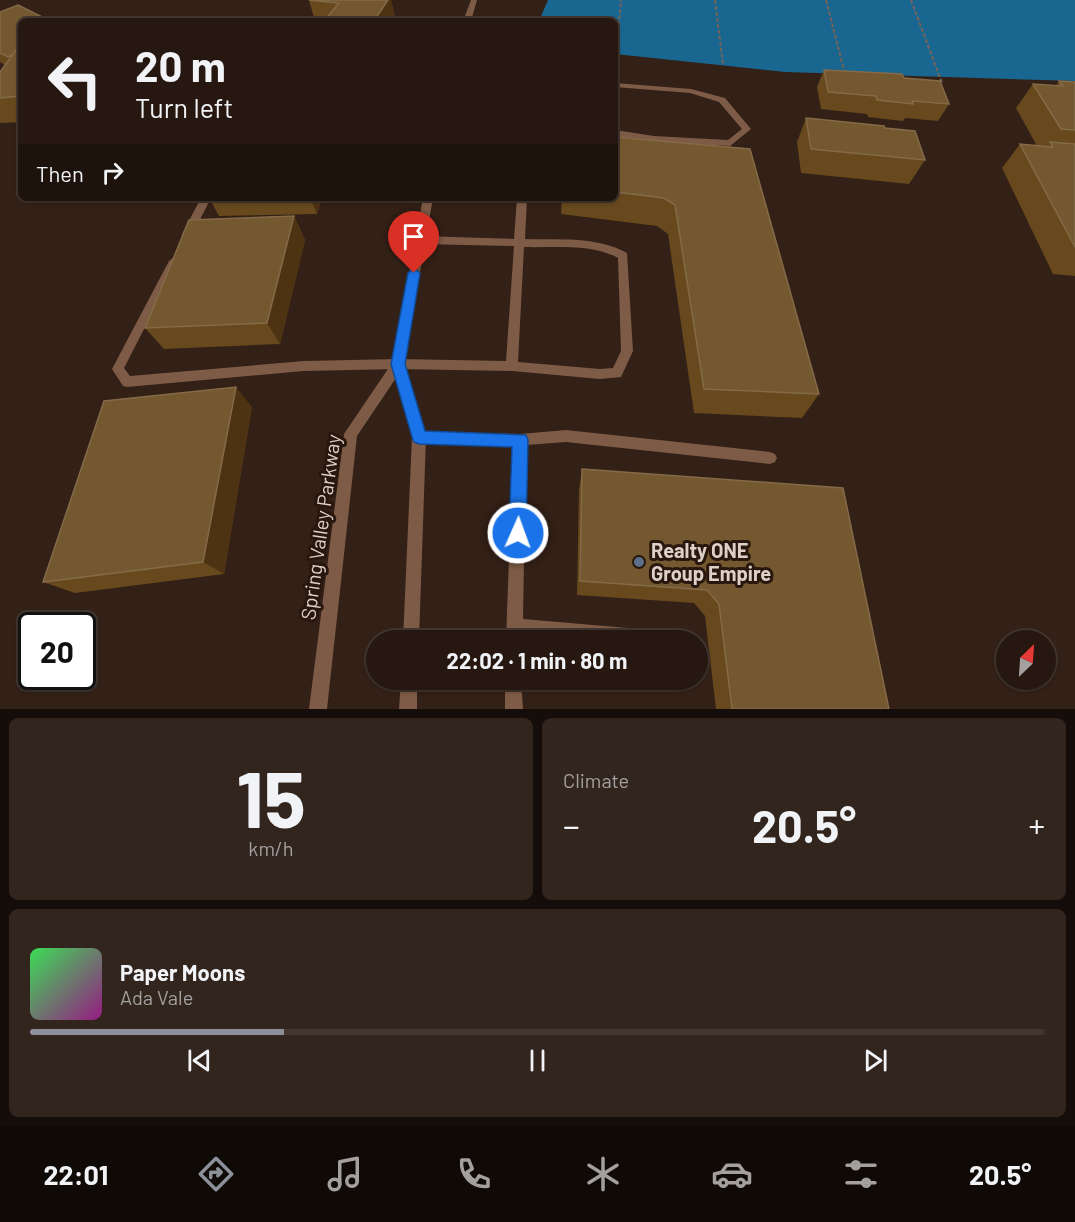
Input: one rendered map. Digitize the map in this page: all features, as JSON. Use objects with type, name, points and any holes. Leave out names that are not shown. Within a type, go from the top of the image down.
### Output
[{"type":"street","points":[[468,18],[474,0]]},
{"type":"street","points":[[618,85],[691,91],[722,100],[747,129],[730,143],[654,139],[618,133]]},
{"type":"street","points":[[204,201],[118,369],[127,381],[304,366],[398,364],[512,366],[600,374],[617,373],[627,351],[623,256],[609,248],[588,245],[420,240]]},
{"type":"street","name":"Spring Valley Parkway","points":[[318,709],[351,434],[398,364],[427,201]]},
{"type":"street","points":[[512,366],[522,201]]},
{"type":"street","name":"Spring Valley Parkway","points":[[398,364],[419,437],[411,630]]},
{"type":"street","points":[[419,437],[520,440],[566,436],[770,458]]},
{"type":"street","points":[[515,630],[520,440]]},
{"type":"street","points":[[408,709],[409,690]]},
{"type":"street","points":[[513,690],[514,709]]},
{"type":"path","points":[[618,33],[621,0]]},
{"type":"path","points":[[715,0],[723,63]]},
{"type":"path","points":[[826,0],[845,74]]},
{"type":"path","points":[[911,0],[942,83]]},
{"type":"water","points":[[548,0],[1075,0],[1075,81],[785,72],[618,54],[618,18],[540,18]]},
{"type":"building","points":[[309,0],[388,0],[376,18],[326,18],[339,3]]},
{"type":"building","points":[[18,5],[44,18],[18,18],[18,50],[8,57],[0,53],[0,12]]},
{"type":"building","points":[[18,50],[18,96],[0,98],[0,72]]},
{"type":"building","points":[[824,70],[902,74],[904,78],[940,81],[949,104],[912,101],[913,104],[877,100],[876,96],[828,92]]},
{"type":"building","points":[[1059,81],[1075,82],[1075,130],[1061,129],[1033,84],[1063,86]]},
{"type":"building","points":[[806,118],[915,131],[925,160],[811,149]]},
{"type":"building","points":[[618,137],[750,149],[819,394],[704,389],[675,205],[664,198],[618,192]]},
{"type":"building","points":[[1050,142],[1075,144],[1075,247],[1020,144],[1053,147]]},
{"type":"building","points":[[294,216],[267,323],[145,328],[189,220]]},
{"type":"building","points":[[236,387],[203,562],[43,582],[104,401]]},
{"type":"building","points":[[582,469],[843,488],[889,709],[732,709],[719,604],[707,590],[580,581]]},
{"type":"place","name":"Realty ONE Group Empire","points":[[639,562]]},
{"type":"route","points":[[414,273],[398,364],[419,437],[520,440],[518,533]]}]
